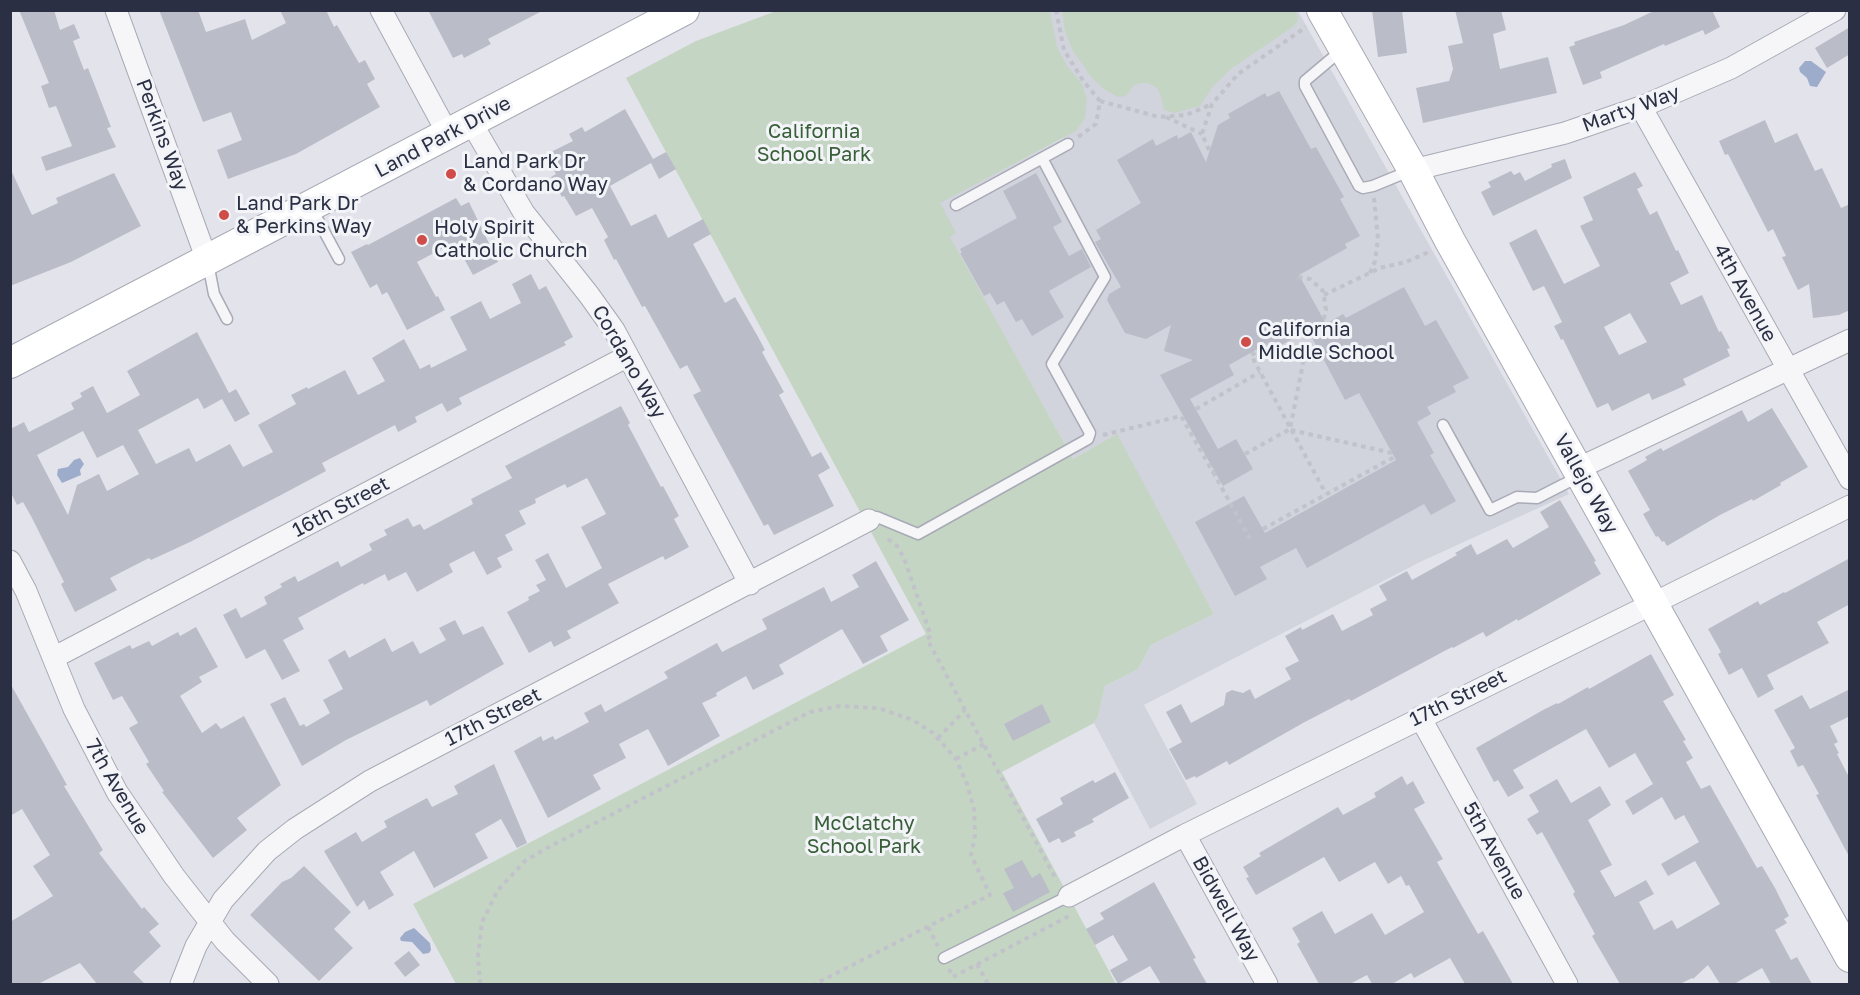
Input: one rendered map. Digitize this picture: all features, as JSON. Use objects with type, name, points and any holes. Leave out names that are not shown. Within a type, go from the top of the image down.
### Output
[{"type":"street","name":"Perkins Way","points":[[116,10],[207,260]]},
{"type":"street","name":"Cordano Way","points":[[381,10],[459,128],[539,234],[605,316],[750,584]]},
{"type":"street","name":"Marty Way","points":[[1413,170],[1556,136],[1641,107],[1760,54],[1835,10]]},
{"type":"street","name":"Land Park Drive","points":[[10,363],[681,11]]},
{"type":"street","name":"Vallejo Way","points":[[1314,18],[1343,49],[1413,170],[1450,241],[1850,957]]},
{"type":"street","name":"4th Avenue","points":[[1641,107],[1850,479]]},
{"type":"street","points":[[1579,472],[1787,368],[1850,340]]},
{"type":"street","name":"16th Street","points":[[55,657],[628,356]]},
{"type":"street","name":"17th Street","points":[[1071,902],[1185,835],[1850,506]]},
{"type":"street","name":"17th Street","points":[[181,984],[196,946],[223,900],[267,851],[295,829],[381,776],[750,584],[875,527]]},
{"type":"street","name":"7th Avenue","points":[[10,561],[55,657],[74,709],[117,792],[157,852],[210,921],[225,940],[268,984]]},
{"type":"street","name":"5th Avenue","points":[[1420,717],[1567,984]]},
{"type":"street","name":"Bidwell Way","points":[[1185,835],[1267,984]]},
{"type":"lane","points":[[1343,49],[1305,81],[1305,86],[1359,186],[1363,188],[1373,186],[1413,170]]},
{"type":"lane","points":[[956,205],[1068,144]]},
{"type":"lane","points":[[875,527],[877,517],[918,534],[1088,439],[1090,433],[1052,364],[1105,278],[1042,158]]},
{"type":"lane","points":[[310,206],[339,260]]},
{"type":"lane","points":[[207,260],[214,294],[227,318]]},
{"type":"lane","points":[[1443,425],[1490,510],[1517,497],[1537,498],[1579,472]]},
{"type":"lane","points":[[944,958],[1071,902]]},
{"type":"path","points":[[1056,10],[1064,50],[1084,82],[1100,101],[1159,117],[1186,115],[1212,104]]},
{"type":"path","points":[[1202,135],[1212,104],[1238,74],[1314,18]]},
{"type":"path","points":[[1068,144],[1096,124],[1100,101]]},
{"type":"path","points":[[1166,116],[1202,135],[1209,150]]},
{"type":"path","points":[[1370,273],[1375,261],[1378,239],[1373,186]]},
{"type":"path","points":[[1324,295],[1370,273],[1412,260],[1450,241]]},
{"type":"path","points":[[1298,277],[1310,279],[1317,284],[1324,295],[1326,309],[1324,318],[1316,327]]},
{"type":"path","points":[[1290,429],[1309,333]]},
{"type":"path","points":[[1271,344],[1251,356],[1326,494]]},
{"type":"path","points":[[1196,409],[1260,372]]},
{"type":"path","points":[[1088,439],[1182,416],[1250,536]]},
{"type":"path","points":[[1245,454],[1290,429],[1393,455],[1263,529]]},
{"type":"path","points":[[875,527],[897,546],[904,558],[931,636],[927,639],[1071,902]]},
{"type":"path","points":[[480,984],[478,957],[482,922],[490,904],[511,874],[525,861],[810,712],[840,706],[878,708],[913,720],[933,733],[956,759],[967,784],[974,809],[975,824],[971,855],[990,896],[815,984]]},
{"type":"path","points":[[938,738],[965,710]]},
{"type":"path","points":[[956,759],[984,744]]},
{"type":"path","points":[[977,964],[988,984]]},
{"type":"shaded area","name":"California Middle School","points":[[993,11],[1298,11],[1569,494],[1420,562],[1144,705],[1197,804],[1150,829],[1094,723],[1098,717],[1105,686],[1138,669],[1151,645],[1214,614],[1116,435],[1073,459],[932,206],[1064,138]]},
{"type":"green space","points":[[1294,10],[1299,18],[1294,26],[1232,68],[1213,86],[1200,106],[1174,113],[1164,110],[1157,88],[1148,83],[1134,85],[1126,96],[1118,97],[1104,89],[1092,78],[1073,51],[1065,31],[1062,11]]},
{"type":"green space","points":[[776,11],[1050,11],[1057,47],[1067,66],[1082,84],[1087,99],[1085,118],[1076,131],[940,203],[956,233],[950,237],[1073,459],[1117,434],[1214,614],[1151,645],[1138,669],[1105,686],[1098,717],[1094,723],[1002,772],[1116,984],[456,984],[413,904],[926,634],[626,78],[696,41]]},
{"type":"water","points":[[1805,61],[1811,61],[1826,72],[1817,87],[1810,86],[1807,78],[1800,72],[1799,68]]},
{"type":"water","points":[[80,458],[84,464],[80,470],[81,475],[62,483],[57,475],[58,469],[68,467],[74,460]]},
{"type":"water","points":[[414,928],[430,943],[429,953],[423,954],[412,942],[401,941],[400,938],[405,932]]},
{"type":"building","points":[[19,10],[54,10],[60,30],[74,24],[80,38],[73,41],[84,70],[88,68],[111,127],[107,128],[116,147],[46,171],[41,157],[72,146],[56,106],[49,108],[41,86],[49,83]]},
{"type":"building","points":[[159,10],[198,10],[206,32],[245,19],[252,40],[286,23],[280,10],[326,10],[334,27],[337,25],[359,63],[365,60],[375,79],[367,84],[380,107],[296,154],[228,179],[217,150],[242,140],[231,112],[203,122]]},
{"type":"building","points":[[428,10],[544,10],[488,39],[491,44],[464,58],[462,54],[453,58]]},
{"type":"building","points":[[1372,10],[1402,10],[1407,53],[1378,57]]},
{"type":"building","points":[[1455,10],[1501,10],[1506,30],[1493,34],[1500,69],[1548,57],[1557,93],[1423,123],[1416,88],[1449,81],[1453,69],[1448,46],[1463,43]]},
{"type":"building","points":[[1656,10],[1712,10],[1720,27],[1705,35],[1703,30],[1665,46],[1664,44],[1600,72],[1602,78],[1583,85],[1569,47],[1575,45],[1574,42],[1624,25]]},
{"type":"building","points":[[1850,27],[1850,54],[1827,68],[1815,48]]},
{"type":"building","points":[[1279,91],[1311,149],[1316,147],[1344,197],[1340,199],[1360,236],[1345,244],[1347,248],[1299,275],[1326,324],[1343,314],[1346,318],[1404,287],[1425,326],[1436,320],[1469,378],[1453,386],[1456,392],[1427,407],[1431,414],[1417,422],[1434,453],[1430,455],[1456,501],[1431,515],[1424,504],[1307,568],[1296,548],[1260,567],[1267,579],[1235,596],[1195,522],[1244,496],[1265,533],[1396,460],[1359,393],[1345,400],[1308,330],[1274,349],[1270,342],[1229,365],[1234,375],[1190,399],[1218,449],[1236,439],[1253,469],[1223,486],[1160,375],[1193,360],[1164,351],[1171,325],[1146,339],[1125,333],[1107,300],[1109,294],[1121,287],[1095,242],[1101,239],[1096,230],[1141,203],[1117,160],[1153,139],[1156,146],[1177,135],[1178,139],[1191,132],[1206,162],[1218,125],[1230,118],[1228,114],[1265,93],[1267,97]]},
{"type":"building","points":[[625,109],[653,159],[666,152],[676,169],[659,179],[651,163],[610,186],[631,226],[656,214],[668,238],[703,219],[711,234],[693,244],[725,303],[735,297],[757,335],[765,350],[762,352],[784,392],[779,395],[812,457],[821,452],[830,468],[818,475],[834,506],[774,535],[768,524],[764,526],[693,395],[701,391],[687,365],[680,369],[645,306],[642,307],[616,259],[614,260],[604,240],[608,237],[592,208],[576,216],[551,177],[556,174],[545,155],[573,141],[569,134],[582,127],[585,132]]},
{"type":"building","points":[[1765,120],[1775,143],[1797,133],[1815,171],[1822,168],[1841,208],[1850,204],[1850,310],[1839,315],[1813,318],[1809,284],[1798,290],[1782,257],[1786,256],[1773,229],[1768,232],[1719,141]]},
{"type":"building","points":[[1565,159],[1572,178],[1493,216],[1481,192],[1491,187],[1488,182],[1511,171],[1514,175],[1520,172],[1525,181],[1552,167],[1551,164]]},
{"type":"building","points":[[10,168],[32,215],[58,203],[56,198],[114,173],[141,226],[71,262],[10,286]]},
{"type":"building","points":[[1635,172],[1643,186],[1637,189],[1650,215],[1657,211],[1689,273],[1670,283],[1681,305],[1702,295],[1719,332],[1721,331],[1730,348],[1727,349],[1730,356],[1683,379],[1686,385],[1652,400],[1649,393],[1612,411],[1608,403],[1597,408],[1563,339],[1561,340],[1554,326],[1562,322],[1544,286],[1533,291],[1509,243],[1536,229],[1564,284],[1600,266],[1580,226],[1593,220],[1583,197]],"holes":[[[1630,313],[1647,342],[1619,355],[1604,327]]]},
{"type":"building","points":[[1036,173],[1062,222],[1053,227],[1069,256],[1082,249],[1091,267],[1049,291],[1064,317],[1032,336],[1022,319],[1016,322],[1004,301],[997,305],[990,293],[984,296],[960,253],[962,253],[960,249],[1017,218],[1003,191]]},
{"type":"building","points":[[456,198],[461,206],[469,202],[498,262],[473,275],[455,242],[417,262],[445,310],[407,330],[387,292],[382,295],[377,284],[370,288],[351,252]]},
{"type":"building","points":[[531,274],[539,290],[546,286],[573,337],[564,342],[566,345],[459,398],[462,404],[447,412],[442,403],[415,417],[417,422],[398,432],[395,425],[322,463],[326,471],[190,542],[151,560],[149,558],[110,578],[117,590],[75,612],[61,584],[64,582],[32,518],[23,502],[17,505],[10,491],[10,429],[24,422],[29,432],[74,409],[71,403],[82,397],[80,393],[93,386],[107,413],[140,395],[127,371],[197,332],[229,393],[236,389],[250,414],[235,422],[222,399],[204,409],[198,398],[138,430],[156,464],[189,448],[196,462],[230,444],[243,467],[273,452],[258,425],[296,404],[291,395],[345,370],[358,395],[385,381],[372,358],[404,339],[420,369],[430,364],[431,368],[467,350],[450,317],[481,301],[490,319],[521,303],[512,284]],"holes":[[[83,431],[97,458],[123,445],[139,474],[107,491],[99,474],[77,485],[68,515],[37,455]]]},
{"type":"building","points":[[621,406],[630,423],[628,425],[679,516],[674,519],[689,547],[665,560],[663,556],[608,584],[619,603],[567,631],[571,638],[554,647],[551,641],[529,653],[507,612],[540,591],[536,585],[546,580],[535,560],[548,553],[566,588],[602,568],[581,527],[606,514],[587,478],[567,488],[565,484],[535,499],[536,503],[519,511],[526,524],[505,535],[513,550],[497,558],[502,567],[487,575],[474,551],[449,564],[453,572],[417,592],[406,572],[388,581],[385,574],[364,585],[363,583],[298,618],[304,629],[283,640],[300,671],[282,680],[265,649],[246,659],[223,615],[236,608],[241,618],[267,604],[264,597],[282,587],[280,584],[295,576],[298,582],[338,561],[341,567],[372,550],[369,544],[387,535],[384,530],[408,518],[413,527],[420,524],[424,530],[473,504],[471,499],[512,478],[505,466]]},
{"type":"building","points":[[1772,408],[1808,467],[1753,501],[1752,499],[1720,515],[1667,546],[1658,536],[1656,537],[1643,514],[1650,510],[1628,471],[1647,460],[1645,457],[1661,448],[1663,451],[1742,410],[1748,422]]},
{"type":"building","points":[[1560,500],[1596,561],[1594,562],[1601,574],[1486,637],[1483,632],[1351,701],[1349,699],[1229,765],[1227,761],[1196,778],[1195,776],[1186,780],[1169,749],[1182,742],[1166,712],[1181,704],[1191,723],[1224,705],[1226,693],[1232,690],[1243,693],[1250,689],[1255,699],[1291,679],[1285,668],[1299,661],[1285,636],[1333,614],[1342,631],[1373,615],[1370,609],[1387,600],[1379,586],[1407,571],[1412,580],[1457,555],[1455,553],[1471,544],[1477,555],[1507,539],[1513,548],[1549,527],[1540,512]]},
{"type":"building","points":[[1850,558],[1850,604],[1817,622],[1829,643],[1767,675],[1774,689],[1758,698],[1742,668],[1729,675],[1718,654],[1721,652],[1708,629],[1758,601],[1760,605]]},
{"type":"building","points":[[876,561],[909,620],[880,636],[888,651],[863,664],[842,629],[779,665],[784,674],[753,690],[746,676],[716,693],[717,696],[702,703],[720,736],[668,766],[648,729],[619,744],[626,758],[593,775],[601,789],[548,818],[514,751],[541,736],[543,741],[553,736],[555,740],[589,722],[584,713],[601,704],[605,712],[668,678],[664,672],[717,643],[722,652],[767,629],[762,619],[824,587],[831,602],[859,587],[852,575]]},
{"type":"building","points":[[455,620],[463,635],[483,626],[504,664],[430,706],[427,700],[346,740],[302,766],[270,704],[285,697],[300,726],[304,724],[306,727],[330,713],[323,700],[343,689],[328,660],[345,650],[349,658],[385,638],[392,652],[413,641],[420,654],[446,640],[439,628]]},
{"type":"building","points":[[196,627],[218,667],[199,677],[202,682],[180,696],[202,733],[216,723],[221,729],[244,716],[281,785],[237,818],[247,830],[213,858],[162,792],[164,791],[146,764],[149,762],[129,728],[138,723],[122,696],[113,700],[94,663],[130,645],[132,649],[149,641],[152,646],[178,632],[180,636]]},
{"type":"building","points":[[1651,654],[1674,695],[1663,701],[1686,740],[1683,741],[1693,758],[1686,762],[1701,789],[1710,785],[1757,868],[1762,866],[1775,888],[1789,916],[1784,919],[1787,923],[1775,930],[1791,960],[1797,957],[1812,984],[1771,984],[1762,968],[1734,984],[1720,984],[1708,965],[1693,979],[1680,984],[1620,984],[1592,936],[1595,934],[1573,894],[1575,892],[1542,832],[1537,835],[1527,819],[1539,812],[1529,795],[1557,779],[1571,803],[1600,786],[1611,805],[1588,820],[1612,865],[1600,871],[1615,897],[1646,880],[1654,894],[1639,902],[1654,930],[1672,920],[1677,929],[1720,904],[1695,861],[1668,876],[1661,864],[1699,842],[1684,815],[1675,820],[1662,797],[1633,815],[1625,801],[1653,784],[1635,753],[1609,768],[1586,729],[1513,770],[1524,788],[1508,797],[1498,780],[1494,782],[1476,748]]},
{"type":"building","points":[[10,683],[67,785],[64,786],[103,850],[99,853],[142,909],[144,907],[159,924],[149,932],[161,946],[133,972],[145,984],[97,984],[80,963],[38,984],[10,984],[10,922],[53,896],[33,866],[50,855],[22,809],[10,816]]},
{"type":"building","points":[[1850,689],[1850,716],[1830,726],[1838,742],[1834,744],[1839,753],[1837,754],[1850,779],[1850,858],[1816,795],[1819,794],[1803,765],[1798,767],[1790,751],[1795,748],[1774,710],[1802,695],[1810,709]]},
{"type":"building","points":[[1042,704],[1051,722],[1013,741],[1004,724]]},
{"type":"building","points":[[494,764],[527,843],[517,848],[501,819],[475,834],[488,858],[434,888],[414,851],[380,872],[394,895],[369,910],[364,900],[357,907],[324,851],[356,832],[362,842],[387,827],[384,821],[427,798],[432,807],[458,794],[454,786]]},
{"type":"building","points":[[1115,772],[1129,798],[1092,819],[1094,822],[1074,832],[1076,836],[1062,843],[1059,838],[1049,843],[1036,819],[1063,804],[1060,798],[1093,780],[1095,783]]},
{"type":"building","points":[[1402,776],[1407,785],[1413,781],[1425,803],[1414,809],[1443,859],[1437,862],[1478,934],[1483,931],[1513,984],[1465,984],[1450,958],[1414,978],[1411,973],[1392,984],[1372,984],[1367,975],[1350,984],[1319,984],[1297,944],[1300,942],[1292,928],[1322,911],[1335,934],[1372,913],[1385,935],[1424,912],[1409,885],[1406,886],[1401,876],[1388,884],[1375,862],[1339,882],[1324,857],[1256,895],[1246,878],[1249,877],[1243,867],[1261,856],[1259,853],[1338,807],[1343,815],[1376,797],[1374,793]]},
{"type":"building","points":[[1022,860],[1032,878],[1040,873],[1050,892],[1013,912],[1003,893],[1014,888],[1004,869]]},
{"type":"building","points":[[304,866],[351,912],[334,929],[353,948],[319,981],[250,915],[282,882],[291,878]]},
{"type":"building","points":[[1154,882],[1196,958],[1193,959],[1207,984],[1161,984],[1150,966],[1118,984],[1110,970],[1128,960],[1113,935],[1095,945],[1086,929],[1104,919],[1100,913]]},
{"type":"building","points":[[409,951],[420,965],[405,977],[394,963]]},
{"type":"place","name":"Land Park Dr & Cordano Way","points":[[451,174]]},
{"type":"place","name":"Land Park Dr & Perkins Way","points":[[224,215]]},
{"type":"place","name":"Holy Spirit Catholic Church","points":[[422,240]]},
{"type":"place","name":"California Middle School","points":[[1246,342]]},
{"type":"park label","name":"California School Park","points":[[814,144]]},
{"type":"park label","name":"McClatchy School Park","points":[[864,836]]}]
